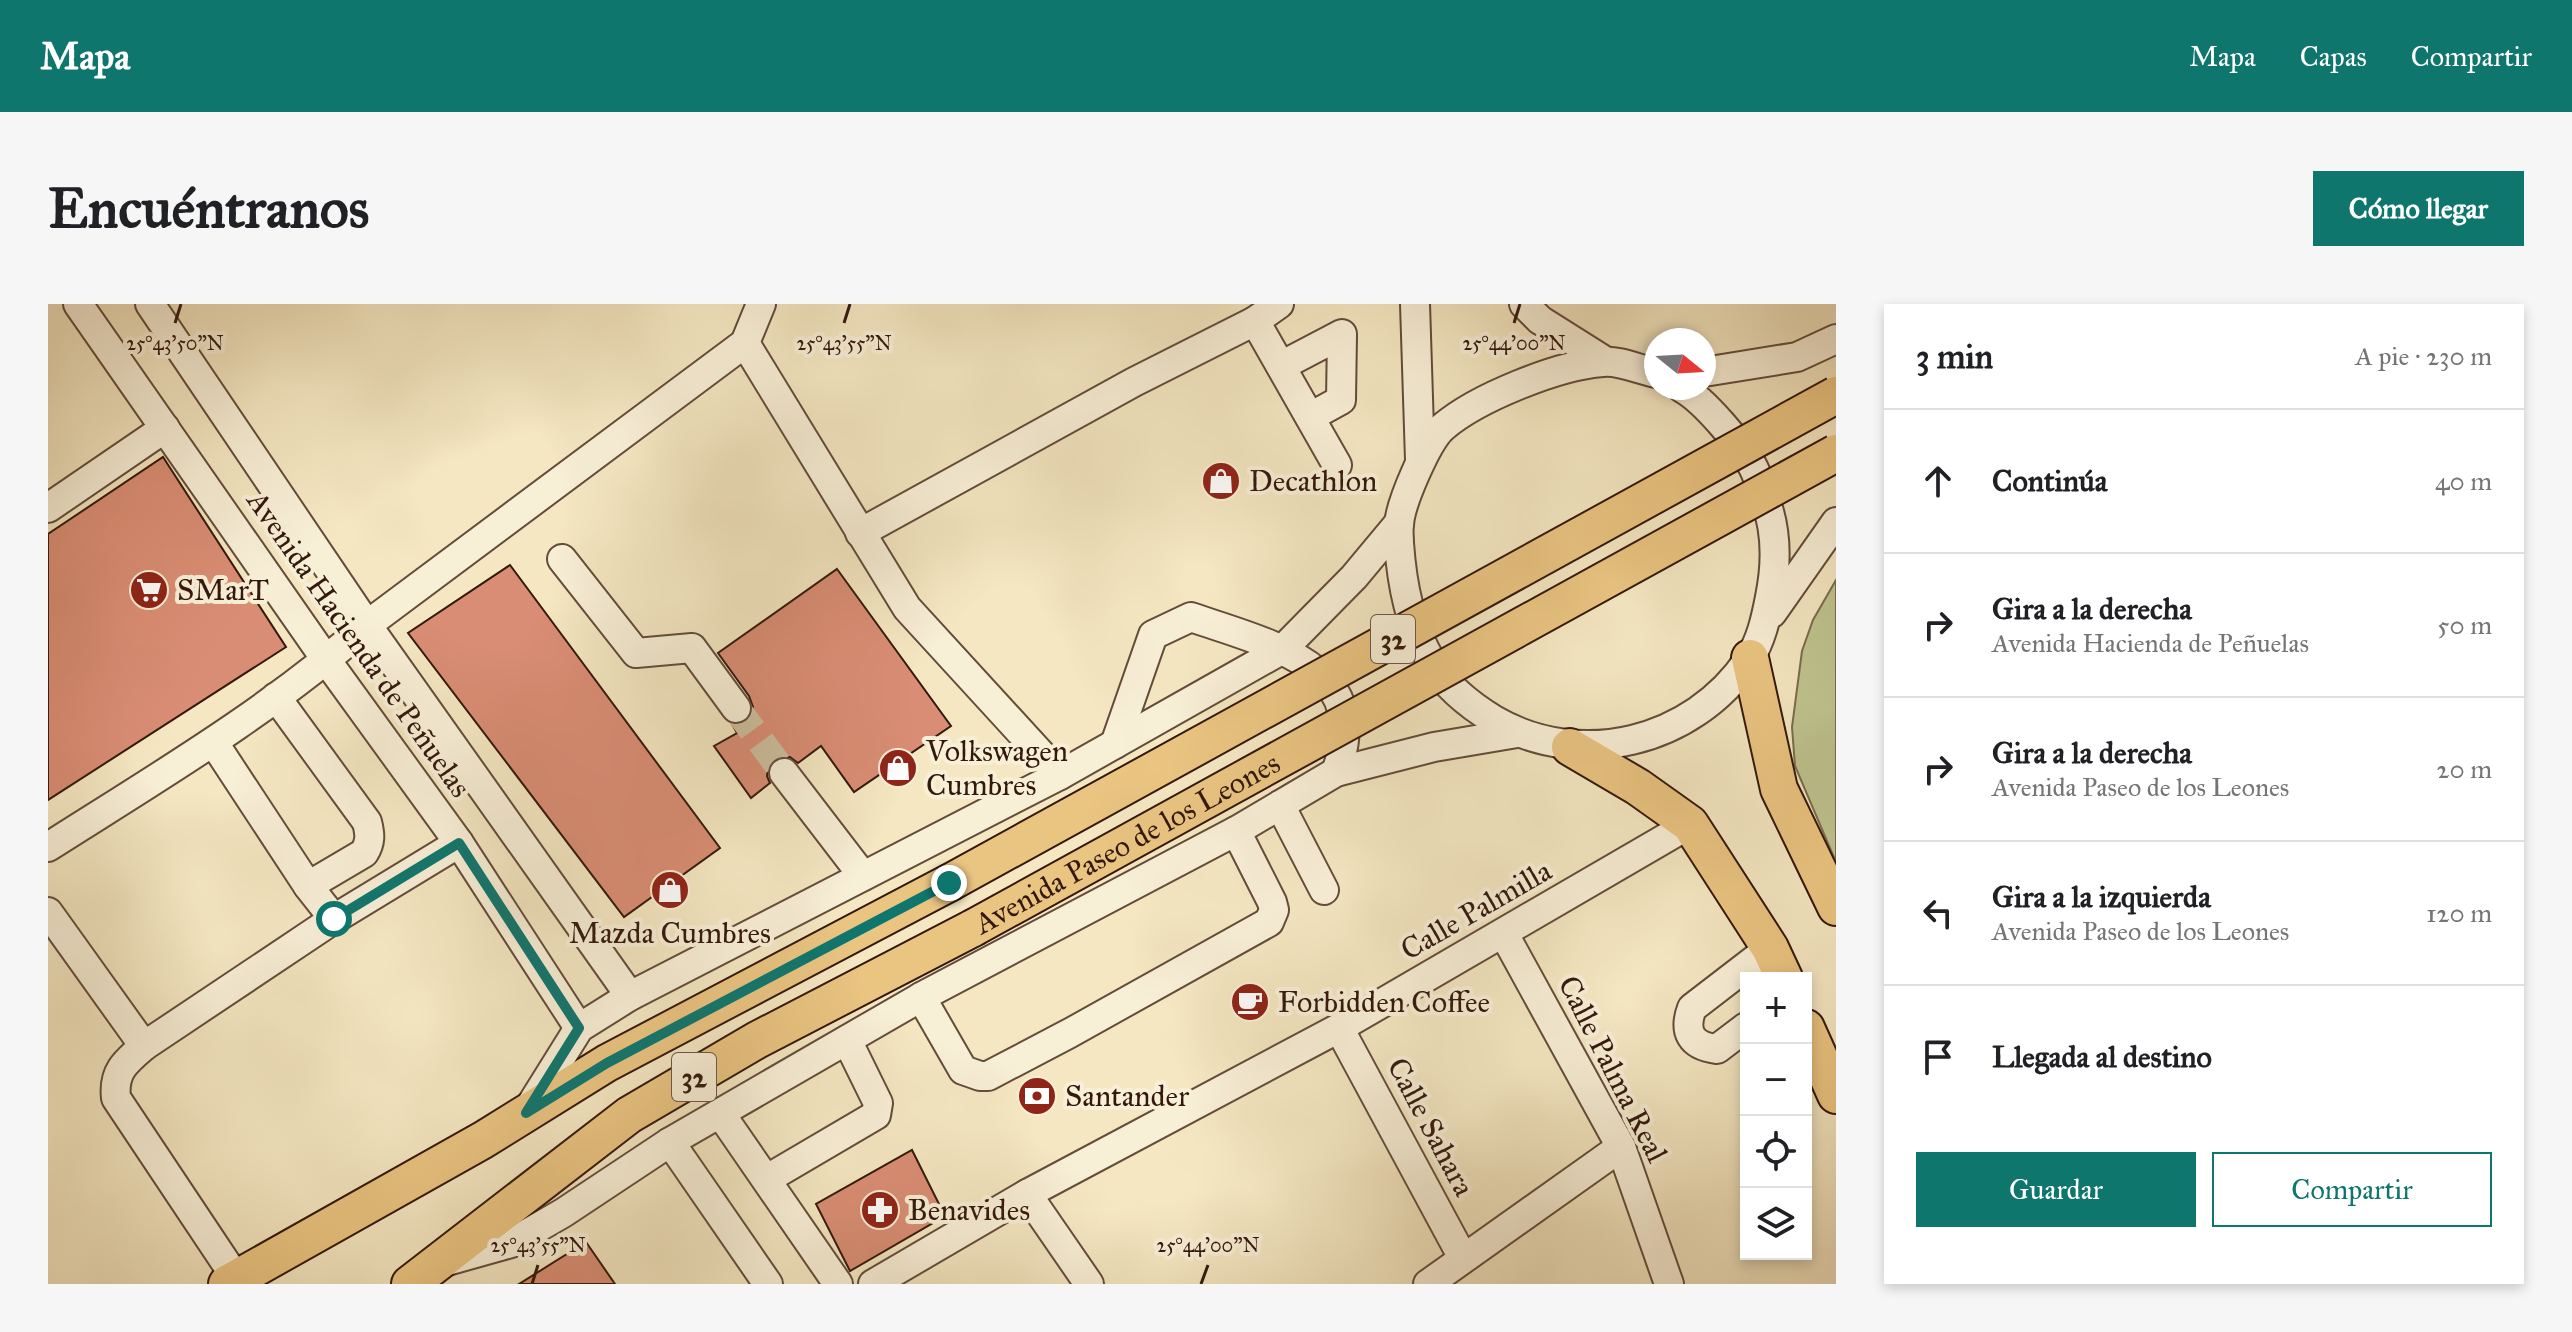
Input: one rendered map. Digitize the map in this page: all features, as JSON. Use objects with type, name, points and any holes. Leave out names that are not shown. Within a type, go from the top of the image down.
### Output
[{"type":"main road","name":"Avenida Paseo de los Leones","points":[[232,1281],[483,1140],[607,1063],[949,883],[1836,395]]},
{"type":"main road","name":"Avenida Paseo de los Leones","points":[[410,1284],[629,1115],[757,1040],[973,928],[1836,453]]},
{"type":"main road","points":[[1750,658],[1779,789],[1836,907]]},
{"type":"main road","points":[[1570,747],[1638,787],[1690,824],[1777,963]]},
{"type":"main road","points":[[1812,1041],[1836,1095]]},
{"type":"street","name":"Avenida Hacienda de Peñuelas","points":[[78,304],[327,661],[459,843],[579,1028]]},
{"type":"street","name":"Avenida Hacienda de Peñuelas","points":[[150,304],[367,625],[630,996]]},
{"type":"street","points":[[48,847],[214,743],[327,661],[367,625],[745,343],[761,304]]},
{"type":"street","points":[[860,533],[1134,382],[1255,321],[1279,304]]},
{"type":"street","points":[[1415,304],[1420,460]]},
{"type":"street","points":[[1524,304],[1540,320],[1605,361],[1644,370]]},
{"type":"street","points":[[1255,321],[1337,465]]},
{"type":"street","points":[[1281,366],[1342,334],[1341,400],[1310,417]]},
{"type":"street","points":[[1716,370],[1797,357],[1836,339]]},
{"type":"street","points":[[745,343],[907,608],[1060,775]]},
{"type":"street","points":[[1605,361],[1528,379],[1441,428],[1420,460],[1399,523],[1400,563],[1409,617],[1434,666],[1470,706],[1517,733],[1570,747],[1631,742],[1688,718],[1721,694],[1750,658],[1765,623],[1776,571],[1772,517],[1753,467],[1721,424],[1698,400]]},
{"type":"street","points":[[48,508],[165,428]]},
{"type":"street","points":[[1765,623],[1836,522]]},
{"type":"street","name":"Avenida Paseo de los Leones","points":[[526,1113],[579,1028],[630,996],[1060,775],[1283,649],[1354,577],[1399,523]]},
{"type":"street","points":[[562,559],[636,653],[692,648],[736,708]]},
{"type":"street","points":[[1115,744],[1153,635],[1191,617],[1283,649],[1310,665],[1328,681],[1340,702],[1346,725],[1345,749],[1336,772]]},
{"type":"street","points":[[276,697],[367,822],[370,835],[369,846],[364,853],[308,886]]},
{"type":"street","name":"Avenida Paseo de los Leones","points":[[438,1263],[511,1243],[563,1213],[670,1142],[921,997],[1236,831],[1336,772],[1434,747],[1517,733]]},
{"type":"street","points":[[214,743],[308,886],[334,919]]},
{"type":"street","points":[[784,773],[863,876]]},
{"type":"street","points":[[1280,805],[1324,890]]},
{"type":"street","name":"Calle Palmilla","points":[[873,1284],[1027,1194],[1339,1028],[1690,824]]},
{"type":"street","points":[[921,997],[963,1070],[980,1076],[988,1076],[1070,1033],[1269,922],[1274,910],[1272,902],[1236,831]]},
{"type":"street","points":[[232,1281],[116,1098],[117,1074],[123,1064],[144,1046],[334,919],[459,843]]},
{"type":"street","points":[[48,912],[144,1046]]},
{"type":"street","name":"Calle Palma Real","points":[[1504,934],[1621,1147],[1669,1284]]},
{"type":"street","points":[[1740,983],[1692,1008],[1687,1022],[1691,1037],[1702,1047],[1717,1049],[1740,1032]]},
{"type":"street","name":"Calle Sahara","points":[[1339,1028],[1463,1258]]},
{"type":"street","points":[[767,1179],[876,1115],[878,1103],[847,1040]]},
{"type":"street","points":[[720,1113],[838,1284]]},
{"type":"street","points":[[670,1142],[768,1284]]},
{"type":"street","points":[[1428,1284],[1621,1147]]},
{"type":"street","points":[[1027,1194],[1089,1284]]},
{"type":"green space","points":[[1836,580],[1836,862],[1795,766],[1792,727],[1802,651],[1813,620]]},
{"type":"building","name":"SMarT","points":[[163,457],[286,647],[48,800],[48,534]]},
{"type":"building","points":[[510,565],[720,848],[624,917],[408,633]]},
{"type":"building","points":[[837,569],[951,726],[854,792],[821,746],[798,763],[790,757],[774,759],[768,767],[770,783],[751,798],[714,746],[737,733],[732,724],[747,721],[753,707],[749,696],[718,653]]},
{"type":"building","name":"Benavides","points":[[912,1150],[945,1216],[850,1271],[816,1204]]},
{"type":"building","points":[[586,1242],[615,1284],[519,1284]]},
{"type":"tunnel","points":[[736,708],[784,773]]},
{"type":"place","name":"Decathlon","points":[[1221,481]]},
{"type":"place","name":"SMarT","points":[[149,590]]},
{"type":"place","name":"Volkswagen Cumbres","points":[[898,768]]},
{"type":"place","name":"Mazda Cumbres","points":[[670,890]]},
{"type":"place","name":"Forbidden Coffee","points":[[1250,1002]]},
{"type":"place","name":"Santander","points":[[1037,1096]]},
{"type":"place","name":"Benavides","points":[[880,1210]]},
{"type":"route","points":[[334,919],[459,843],[579,1028],[526,1113],[607,1063],[949,883]]}]
